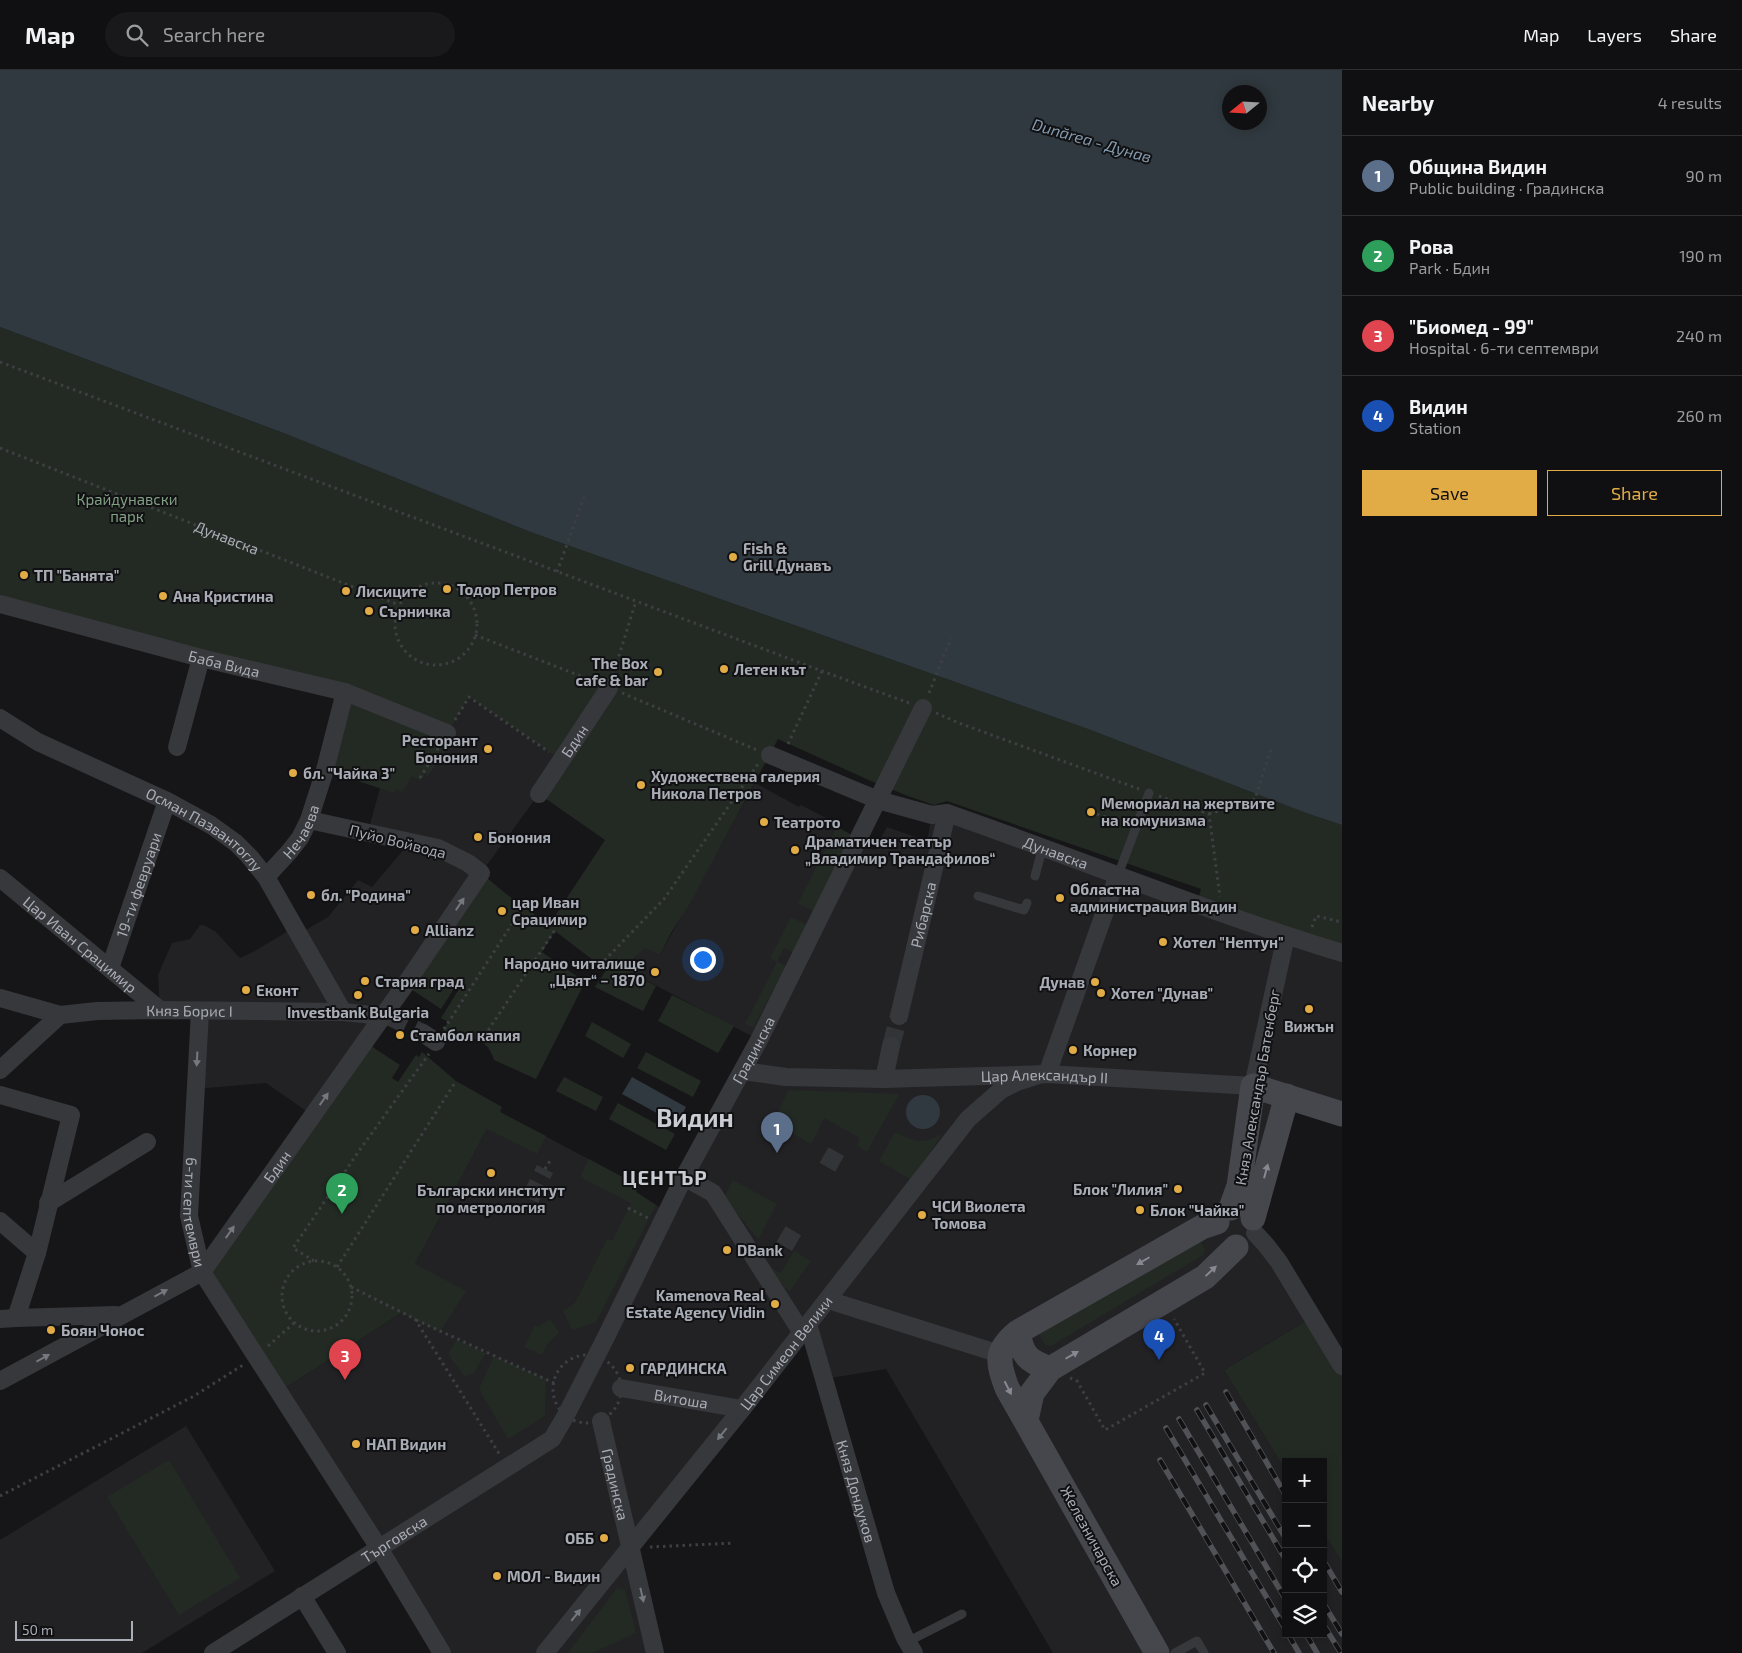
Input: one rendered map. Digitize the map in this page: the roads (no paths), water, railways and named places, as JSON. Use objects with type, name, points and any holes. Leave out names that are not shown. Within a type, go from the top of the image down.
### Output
[{"type":"street","name":"Баба Вида","points":[[0,604],[201,658],[344,692],[448,733]]},
{"type":"street","points":[[177,747],[201,658]]},
{"type":"street","name":"Бдин","points":[[539,794],[609,688]]},
{"type":"street","name":"Нечаева","points":[[266,877],[295,845],[309,820],[344,692]]},
{"type":"street","name":"Градинска","points":[[565,1417],[608,1335],[684,1177],[743,1071],[923,708]]},
{"type":"street","name":"Осман Пазвантоглу","points":[[0,718],[38,742],[167,801],[211,825],[236,843],[266,877],[344,1012]]},
{"type":"street","name":"Дунавска","points":[[765,758],[878,800],[939,814],[1043,846],[1286,936],[1342,953]]},
{"type":"street","name":"19-ти февруари","points":[[110,968],[167,801]]},
{"type":"street","name":"Рибарска","points":[[899,1016],[939,814]]},
{"type":"street","name":"Пуйо Войвода","points":[[309,820],[438,848],[468,863],[481,873]]},
{"type":"street","name":"Бдин","points":[[0,1381],[202,1272],[385,1016],[481,873]]},
{"type":"street","points":[[1045,1074],[1118,875]]},
{"type":"street","name":"Цар Иван Срацимир","points":[[0,878],[160,1010]]},
{"type":"street","name":"Княз Александър Батенберг","points":[[1238,1226],[1239,1186],[1253,1086],[1286,936]]},
{"type":"street","name":"Княз Борис I","points":[[0,998],[60,1015],[97,1011],[160,1010],[344,1012],[385,1016]]},
{"type":"street","name":"6-ти септември","points":[[200,1011],[189,1216],[202,1272],[379,1548],[442,1653]]},
{"type":"street","points":[[0,1070],[60,1015]]},
{"type":"street","points":[[884,1079],[891,1046]]},
{"type":"street","name":"Цар Александър II","points":[[743,1071],[786,1077],[884,1079],[1045,1074],[1253,1086],[1342,1114]]},
{"type":"street","name":"Цар Симеон Велики","points":[[545,1653],[632,1548],[968,1120],[1001,1090],[1017,1082],[1045,1074]]},
{"type":"street","points":[[0,1094],[71,1115],[37,1253],[8,1318],[120,1315]]},
{"type":"street","name":"Княз Александър Батенберг","points":[[1026,1420],[1032,1394],[1050,1369],[1205,1276],[1238,1226],[1286,1096]]},
{"type":"street","points":[[48,1203],[147,1142]]},
{"type":"street","name":"Княз Дондуков","points":[[684,1177],[713,1193],[805,1329],[843,1447],[886,1593],[910,1647]]},
{"type":"street","points":[[2,1225],[37,1253]]},
{"type":"street","points":[[1026,1420],[1004,1381],[999,1367],[1000,1354],[1007,1342],[1018,1332],[1202,1227],[1238,1226],[1266,1244],[1280,1262],[1342,1366]]},
{"type":"street","points":[[828,1300],[1000,1354]]},
{"type":"street","points":[[1018,1332],[1020,1345],[1026,1355],[1034,1363],[1050,1369]]},
{"type":"street","name":"Витоша","points":[[621,1388],[742,1409]]},
{"type":"street","name":"Търговска","points":[[213,1653],[234,1648],[302,1596],[552,1439],[565,1417]]},
{"type":"street","name":"Железничарска","points":[[1026,1420],[1158,1653]]},
{"type":"street","name":"Градинска","points":[[601,1421],[655,1653]]},
{"type":"street","points":[[302,1596],[335,1650]]},
{"type":"lane","points":[[1118,875],[1149,793]]},
{"type":"lane","points":[[1035,876],[1043,846]]},
{"type":"lane","points":[[978,896],[1024,910],[1027,903]]},
{"type":"lane","points":[[910,1647],[962,1614]]},
{"type":"lane","points":[[1176,1653],[1197,1641],[1204,1653]]},
{"type":"water","name":"Dunărea - Дунав","points":[[0,70],[1342,70],[1342,825],[1306,813],[1088,729],[533,533],[281,432],[0,327]]},
{"type":"water","points":[[632,1077],[686,1107],[677,1124],[622,1094]]},
{"type":"water","points":[[923,1095],[930,1096],[935,1100],[939,1105],[939,1119],[935,1124],[930,1128],[923,1129],[916,1128],[911,1124],[907,1119],[906,1112],[907,1105],[911,1100],[916,1096]]},
{"type":"tunnel","points":[[891,1046],[899,1016]]},
{"type":"tunnel","points":[[390,1017],[423,1033]]},
{"type":"tunnel","points":[[824,1155],[840,1164]]},
{"type":"tunnel","points":[[530,1199],[545,1169]]},
{"type":"tunnel","points":[[781,1234],[798,1244]]},
{"type":"railway","points":[[1226,1392],[1282,1489]]},
{"type":"railway","points":[[1206,1405],[1282,1532]]},
{"type":"railway","points":[[1197,1410],[1282,1553]]},
{"type":"railway","points":[[1179,1419],[1282,1593]]},
{"type":"railway","points":[[1166,1428],[1282,1623]]},
{"type":"railway","points":[[1160,1460],[1274,1653]]},
{"type":"railway","points":[[1327,1567],[1342,1592]]},
{"type":"railway","points":[[1327,1610],[1342,1634]]},
{"type":"railway","points":[[1327,1630],[1341,1653]]},
{"type":"railway","points":[[1290,1638],[1299,1653]]},
{"type":"railway","points":[[1308,1638],[1317,1653]]},
{"type":"place","name":"Fish & Grill Дунавъ","points":[[733,557]]},
{"type":"place","name":"ТП \"Банята\"","points":[[24,575]]},
{"type":"place","name":"Тодор Петров","points":[[447,589]]},
{"type":"place","name":"Лисиците","points":[[346,591]]},
{"type":"place","name":"Ана Кристина","points":[[163,596]]},
{"type":"place","name":"Сърничка","points":[[369,611]]},
{"type":"place","name":"Летен кът","points":[[724,669]]},
{"type":"place","name":"The Box cafe & bar","points":[[658,672]]},
{"type":"place","name":"Ресторант Бонония","points":[[488,749]]},
{"type":"place","name":"бл. \"Чайка 3\"","points":[[293,773]]},
{"type":"place","name":"Художествена галерия Никола Петров","points":[[641,785]]},
{"type":"place","name":"Мемориал на жертвите на комунизма","points":[[1091,812]]},
{"type":"place","name":"Театрото","points":[[764,822]]},
{"type":"place","name":"Бонония","points":[[478,837]]},
{"type":"place","name":"Драматичен театър „Владимир Трандафилов“","points":[[795,850]]},
{"type":"place","name":"бл. \"Родина\"","points":[[311,895]]},
{"type":"place","name":"Областна администрация Видин","points":[[1060,898]]},
{"type":"place","name":"цар Иван Срацимир","points":[[502,911]]},
{"type":"place","name":"Allianz","points":[[415,930]]},
{"type":"place","name":"Хотел \"Нептун\"","points":[[1163,942]]},
{"type":"place","name":"Народно читалище „Цвят“ – 1870","points":[[655,972]]},
{"type":"place","name":"Стария град","points":[[365,981]]},
{"type":"place","name":"Дунав","points":[[1095,982]]},
{"type":"place","name":"Еконт","points":[[246,990]]},
{"type":"place","name":"Хотел \"Дунав\"","points":[[1101,993]]},
{"type":"place","name":"Investbank Bulgaria","points":[[358,995]]},
{"type":"place","name":"Вижън","points":[[1309,1009]]},
{"type":"place","name":"Стамбол капия","points":[[400,1035]]},
{"type":"place","name":"Корнер","points":[[1073,1050]]},
{"type":"place","name":"Община Видин","points":[[777,1153]]},
{"type":"place","name":"Български институт по метрология","points":[[491,1173]]},
{"type":"place","name":"Блок \"Лилия\"","points":[[1178,1189]]},
{"type":"place","name":"Блок \"Чайка\"","points":[[1140,1210]]},
{"type":"place","name":"Рова","points":[[342,1214]]},
{"type":"place","name":"ЧСИ Виолета Томова","points":[[922,1215]]},
{"type":"place","name":"DBank","points":[[727,1250]]},
{"type":"place","name":"Kamenova Real Estate Agency Vidin","points":[[775,1304]]},
{"type":"place","name":"Боян Чонос","points":[[51,1330]]},
{"type":"place","name":"Видин","points":[[1159,1360]]},
{"type":"place","name":"ГАРДИНСКА","points":[[630,1368]]},
{"type":"place","name":"\"Биомед - 99\"","points":[[345,1380]]},
{"type":"place","name":"НАП Видин","points":[[356,1444]]},
{"type":"place","name":"ОББ","points":[[604,1538]]},
{"type":"place","name":"МОЛ - Видин","points":[[497,1576]]},
{"type":"district","name":"Видин","points":[[695,1117]]},
{"type":"district","name":"ЦЕНТЪР","points":[[665,1177]]},
{"type":"park label","name":"Крайдунавски парк","points":[[127,508]]}]
